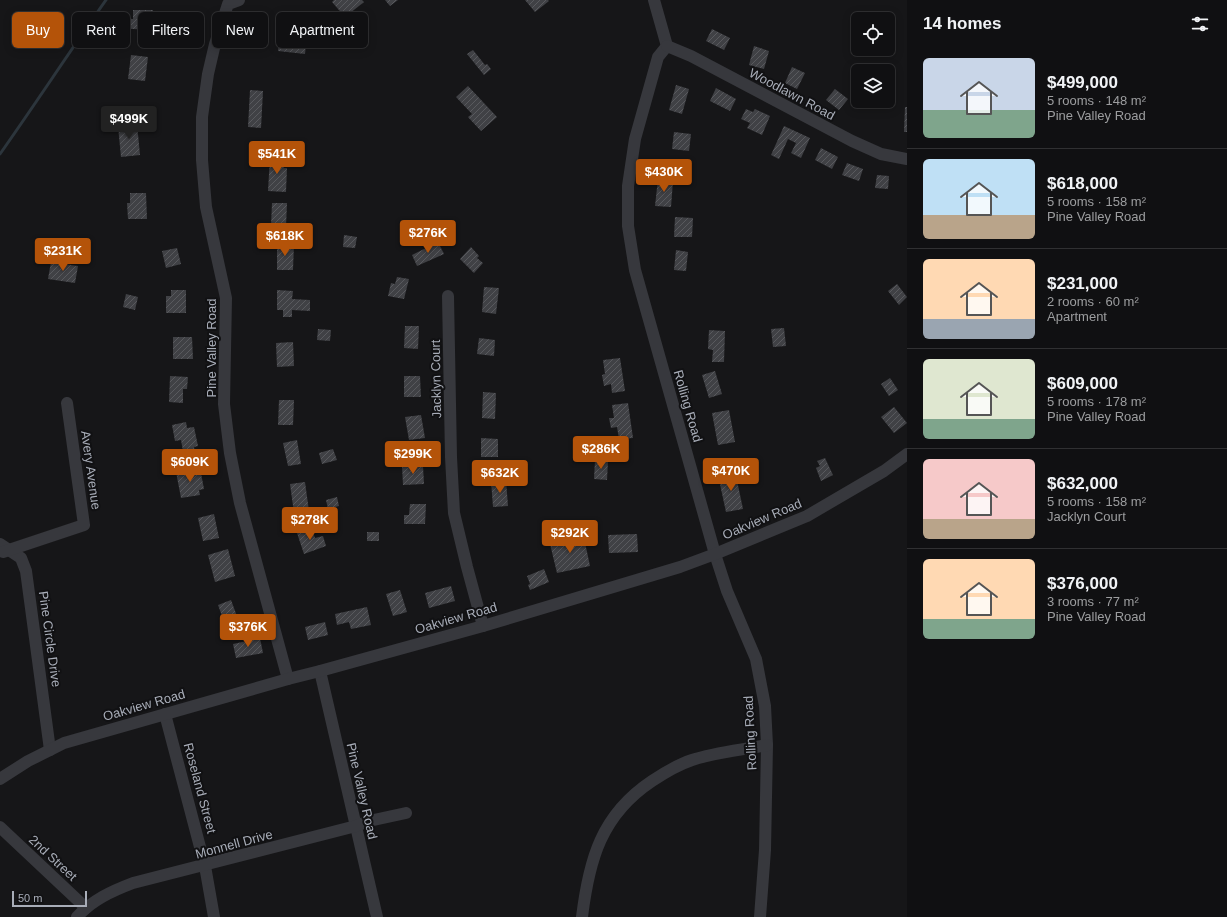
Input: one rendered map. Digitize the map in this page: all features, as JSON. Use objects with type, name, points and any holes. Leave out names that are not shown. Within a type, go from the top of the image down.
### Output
[{"type":"street","points":[[654,0],[667,46]]},
{"type":"street","name":"Pine Valley Road","points":[[232,1],[215,44],[208,74],[202,117],[202,160],[206,207],[226,298],[224,404],[230,453],[240,502],[288,678]]},
{"type":"street","name":"Woodlawn Road","points":[[667,46],[691,56],[852,141],[881,154],[907,159]]},
{"type":"street","name":"Rolling Road","points":[[667,46],[658,57],[634,138],[628,186],[628,226],[635,270],[716,554],[727,591],[756,659],[765,706],[767,745],[765,850],[760,917]]},
{"type":"street","name":"Jacklyn Court","points":[[448,296],[451,457],[454,513],[483,626]]},
{"type":"street","name":"Avery Avenue","points":[[3,549],[84,525],[67,403]]},
{"type":"street","name":"Oakview Road","points":[[0,779],[28,761],[64,743],[288,678],[320,671],[483,626],[680,567],[716,554],[806,516],[884,471],[907,454]]},
{"type":"street","name":"Pine Circle Drive","points":[[3,549],[21,558],[26,571],[50,750]]},
{"type":"street","name":"Pine Valley Road","points":[[320,671],[377,917]]},
{"type":"street","name":"Roseland Street","points":[[165,714],[205,866],[214,917]]},
{"type":"street","points":[[582,917],[586,885],[594,857],[604,834],[616,813],[636,792],[666,771],[691,760],[723,752],[767,745]]},
{"type":"street","name":"Monnell Drive","points":[[76,917],[108,893],[133,884],[356,826],[369,821],[406,813]]},
{"type":"street","name":"2nd Street","points":[[0,827],[86,908]]},
{"type":"building","points":[[334,0],[362,0],[364,2],[351,12],[341,12],[332,2]]},
{"type":"building","points":[[385,0],[398,0],[390,6]]},
{"type":"building","points":[[525,0],[548,0],[549,1],[535,12]]},
{"type":"building","points":[[133,10],[153,10],[153,12],[138,12],[138,29],[130,29],[130,19],[133,19]]},
{"type":"building","points":[[712,29],[730,38],[724,50],[706,41]]},
{"type":"building","points":[[754,46],[769,51],[764,69],[749,65]]},
{"type":"building","points":[[278,48],[306,48],[305,54],[278,51]]},
{"type":"building","points":[[473,50],[485,65],[487,64],[491,69],[484,75],[467,54]]},
{"type":"building","points":[[131,55],[148,57],[145,81],[128,79]]},
{"type":"building","points":[[792,67],[805,73],[797,89],[785,83]]},
{"type":"building","points":[[676,85],[689,89],[682,114],[669,110]]},
{"type":"building","points":[[468,86],[497,117],[481,131],[468,117],[472,114],[456,97]]},
{"type":"building","points":[[716,88],[736,99],[730,111],[710,101]]},
{"type":"building","points":[[835,89],[848,99],[839,110],[826,100]]},
{"type":"building","points":[[250,90],[263,91],[261,128],[248,127]]},
{"type":"building","points":[[905,107],[907,107],[907,132],[904,132]]},
{"type":"building","points":[[746,109],[753,112],[755,109],[770,116],[762,135],[747,128],[750,123],[741,119]]},
{"type":"building","points":[[137,124],[140,155],[121,157],[118,126]]},
{"type":"building","points":[[784,126],[810,138],[801,158],[791,153],[796,143],[788,139],[779,159],[771,155]]},
{"type":"building","points":[[674,132],[691,134],[689,151],[672,149]]},
{"type":"building","points":[[821,148],[838,157],[832,169],[815,160]]},
{"type":"building","points":[[270,157],[285,158],[284,168],[287,168],[286,192],[268,191]]},
{"type":"building","points":[[847,163],[863,169],[859,181],[842,175]]},
{"type":"building","points":[[877,175],[889,176],[888,189],[875,188]]},
{"type":"building","points":[[658,179],[673,181],[671,207],[655,206]]},
{"type":"building","points":[[130,193],[146,193],[147,219],[128,219],[127,203],[130,203]]},
{"type":"building","points":[[272,203],[287,203],[286,227],[271,226]]},
{"type":"building","points":[[675,217],[693,218],[692,237],[674,237]]},
{"type":"building","points":[[344,235],[357,237],[355,248],[343,247]]},
{"type":"building","points":[[438,242],[444,254],[417,266],[412,255]]},
{"type":"building","points":[[277,244],[294,244],[293,270],[277,270]]},
{"type":"building","points":[[471,247],[479,256],[477,258],[483,263],[474,273],[460,259]]},
{"type":"building","points":[[177,248],[181,264],[166,268],[162,251]]},
{"type":"building","points":[[676,250],[688,252],[686,271],[674,270]]},
{"type":"building","points":[[51,262],[78,266],[75,283],[48,279]]},
{"type":"building","points":[[397,277],[409,279],[404,299],[388,296],[391,283],[395,284]]},
{"type":"building","points":[[897,284],[907,297],[899,305],[888,291]]},
{"type":"building","points":[[484,287],[499,288],[496,314],[482,312]]},
{"type":"building","points":[[171,290],[186,290],[186,313],[166,313],[166,296],[171,296]]},
{"type":"building","points":[[277,290],[293,291],[292,299],[310,300],[310,311],[292,310],[292,317],[283,317],[283,310],[277,310]]},
{"type":"building","points":[[126,294],[138,297],[135,310],[123,307]]},
{"type":"building","points":[[405,326],[419,326],[418,349],[404,348]]},
{"type":"building","points":[[784,328],[786,346],[773,347],[771,329]]},
{"type":"building","points":[[318,329],[331,330],[330,341],[317,340]]},
{"type":"building","points":[[709,330],[725,331],[724,362],[712,362],[713,350],[708,349]]},
{"type":"building","points":[[173,337],[192,337],[193,359],[173,359]]},
{"type":"building","points":[[479,338],[495,340],[494,356],[477,354]]},
{"type":"building","points":[[293,342],[294,366],[277,367],[276,343]]},
{"type":"building","points":[[620,358],[625,391],[612,393],[611,384],[604,386],[602,375],[605,374],[603,360]]},
{"type":"building","points":[[715,371],[722,394],[709,398],[702,375]]},
{"type":"building","points":[[170,376],[188,377],[187,389],[183,389],[183,403],[169,402]]},
{"type":"building","points":[[404,376],[420,376],[421,397],[404,397]]},
{"type":"building","points":[[890,378],[898,390],[889,396],[881,384]]},
{"type":"building","points":[[483,392],[496,393],[495,419],[482,418]]},
{"type":"building","points":[[279,400],[294,400],[293,425],[278,425]]},
{"type":"building","points":[[628,403],[633,438],[619,439],[617,427],[611,428],[609,418],[614,418],[612,405]]},
{"type":"building","points":[[894,407],[907,423],[894,433],[881,417]]},
{"type":"building","points":[[729,410],[735,442],[718,445],[712,413]]},
{"type":"building","points":[[421,415],[425,438],[409,440],[405,417]]},
{"type":"building","points":[[186,422],[187,428],[194,427],[198,446],[194,447],[196,455],[184,457],[181,440],[175,441],[172,425]]},
{"type":"building","points":[[481,438],[498,439],[498,457],[481,457]]},
{"type":"building","points":[[297,440],[301,464],[288,466],[283,443]]},
{"type":"building","points":[[333,449],[337,460],[322,464],[319,453]]},
{"type":"building","points":[[825,458],[833,475],[821,481],[816,468],[820,466],[817,461]]},
{"type":"building","points":[[595,460],[608,461],[607,480],[594,479]]},
{"type":"building","points":[[402,466],[423,466],[424,484],[403,485]]},
{"type":"building","points":[[200,468],[204,489],[199,490],[200,495],[181,498],[176,472]]},
{"type":"building","points":[[735,471],[743,509],[726,512],[718,475]]},
{"type":"building","points":[[506,480],[508,506],[493,507],[491,481]]},
{"type":"building","points":[[305,482],[309,511],[294,513],[290,484]]},
{"type":"building","points":[[337,497],[339,506],[328,509],[326,500]]},
{"type":"building","points":[[410,504],[426,504],[425,524],[404,524],[404,515],[409,515]]},
{"type":"building","points":[[214,514],[219,538],[203,541],[198,518]]},
{"type":"building","points":[[312,529],[315,538],[323,536],[326,546],[304,554],[297,533]]},
{"type":"building","points":[[367,532],[379,532],[379,541],[367,541]]},
{"type":"building","points":[[583,533],[590,566],[557,573],[550,544],[573,539],[572,536]]},
{"type":"building","points":[[637,534],[638,552],[609,553],[608,535]]},
{"type":"building","points":[[228,549],[235,576],[215,582],[208,555]]},
{"type":"building","points":[[544,569],[549,582],[530,590],[528,585],[530,584],[527,576]]},
{"type":"building","points":[[451,586],[455,601],[429,608],[425,593]]},
{"type":"building","points":[[400,590],[407,612],[393,616],[386,594]]},
{"type":"building","points":[[231,600],[238,619],[225,624],[218,605]]},
{"type":"building","points":[[367,607],[371,625],[351,629],[349,622],[337,625],[335,614]]},
{"type":"building","points":[[325,622],[328,635],[308,640],[305,627]]},
{"type":"building","points":[[260,638],[263,653],[236,658],[233,644]]},
{"type":"waterway","points":[[0,154],[106,0]]}]
